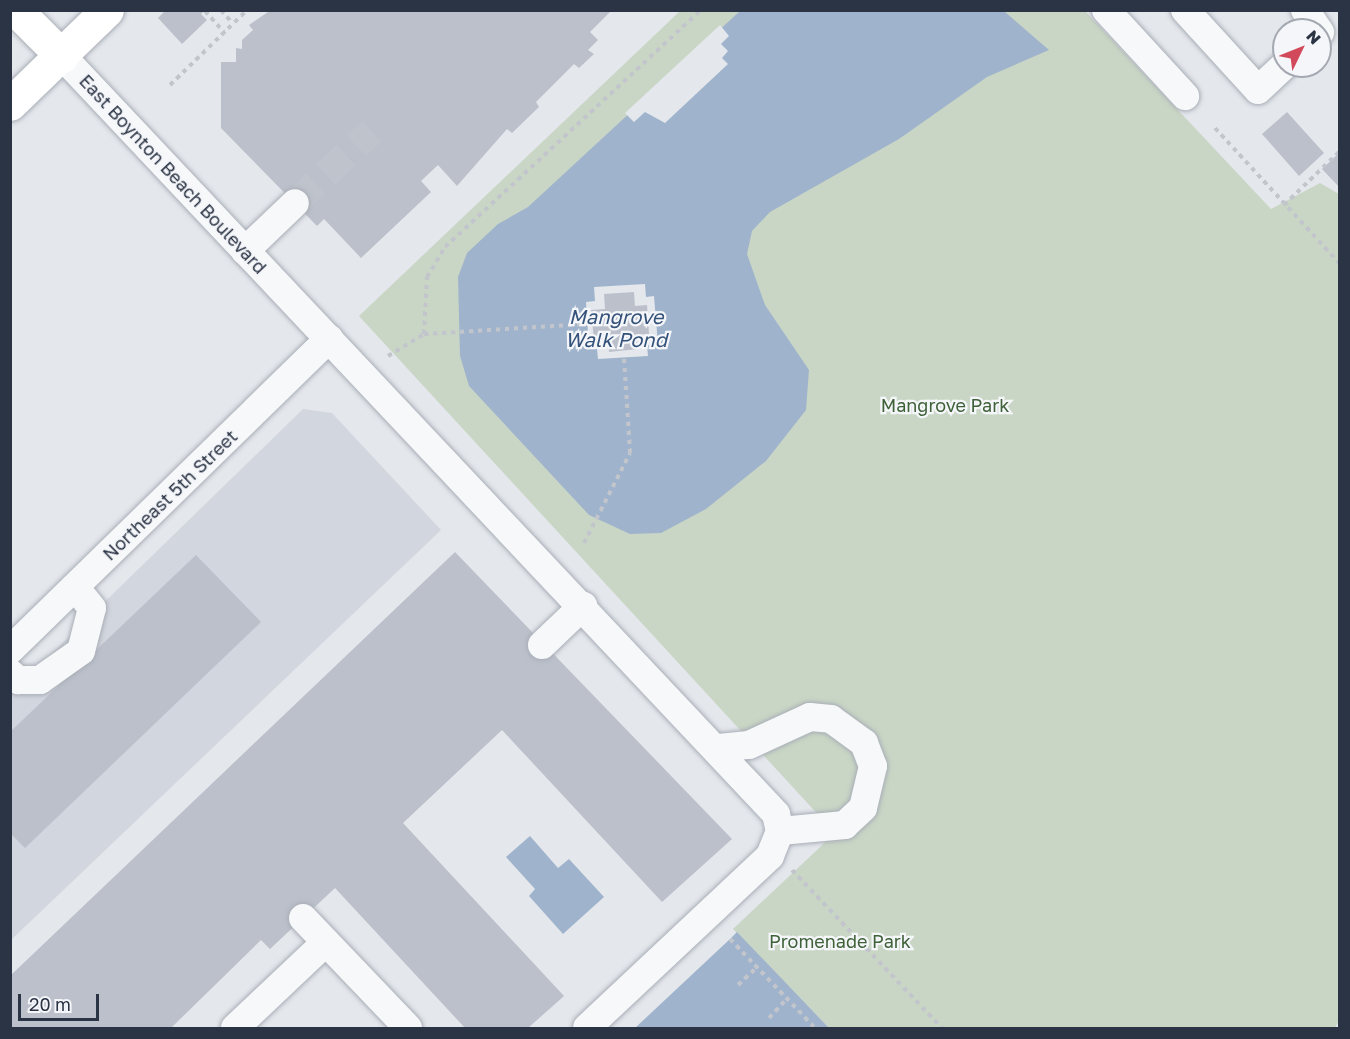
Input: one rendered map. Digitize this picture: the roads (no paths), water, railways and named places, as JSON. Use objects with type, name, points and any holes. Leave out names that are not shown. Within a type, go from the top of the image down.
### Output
[{"type":"main road","points":[[10,104],[107,10]]},
{"type":"main road","name":"East Boynton Beach Boulevard","points":[[16,13],[62,56]]},
{"type":"street","points":[[1106,10],[1185,96]]},
{"type":"street","points":[[1185,10],[1258,90],[1272,77]]},
{"type":"street","name":"East Boynton Beach Boulevard","points":[[62,56],[719,748],[766,799],[780,831]]},
{"type":"street","points":[[245,251],[295,203]]},
{"type":"street","name":"Northeast 5th Street","points":[[10,650],[329,339]]},
{"type":"street","points":[[10,673],[18,680],[40,680],[81,651],[92,608],[75,587]]},
{"type":"street","points":[[542,645],[584,606]]},
{"type":"street","points":[[587,1029],[770,856],[780,831],[845,825],[863,808],[873,766],[864,744],[831,719],[810,717],[749,745],[719,748]]},
{"type":"street","points":[[303,918],[408,1029]]},
{"type":"street","points":[[235,1029],[326,942]]},
{"type":"water","name":"Mangrove Walk Pond","points":[[740,11],[1004,11],[1049,50],[987,77],[899,139],[770,212],[752,231],[747,254],[765,305],[809,370],[806,410],[766,461],[706,509],[661,533],[630,534],[589,515],[469,386],[460,356],[458,277],[467,253],[498,224],[528,207]]},
{"type":"water","points":[[530,836],[558,868],[569,859],[604,897],[563,934],[529,896],[535,889],[506,857]]},
{"type":"water","points":[[737,932],[829,1028],[635,1028],[730,939]]},
{"type":"tunnel","points":[[295,203],[372,131]]},
{"type":"park label","name":"Mangrove Park","points":[[945,405]]},
{"type":"park label","name":"Promenade Park","points":[[840,941]]}]
